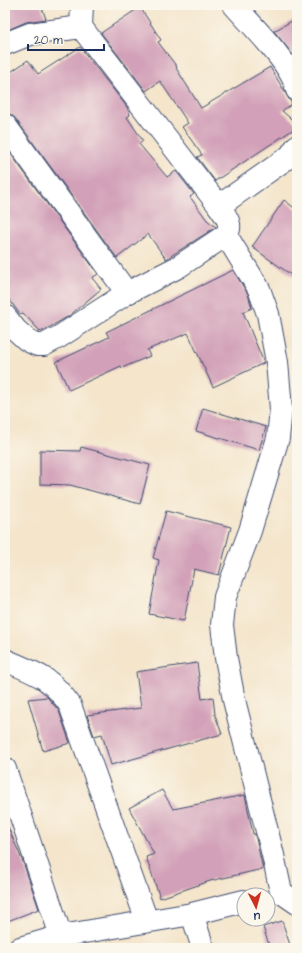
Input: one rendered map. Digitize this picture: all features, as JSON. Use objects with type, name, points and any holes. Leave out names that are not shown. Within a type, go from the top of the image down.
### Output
[{"type":"street","points":[[234,5],[291,63],[297,90]]},
{"type":"street","points":[[5,44],[83,11],[219,206],[230,225],[229,231],[226,235],[178,267],[127,293],[44,345],[37,345],[27,340],[16,330],[5,316]]},
{"type":"street","points":[[5,125],[127,293]]},
{"type":"street","points":[[219,206],[290,156],[297,146]]},
{"type":"street","points":[[226,235],[259,288],[268,314],[277,362],[281,409],[278,438],[250,531],[225,597],[222,625],[226,658],[234,700],[273,855],[286,896]]},
{"type":"street","points":[[5,660],[44,677],[60,692],[70,706],[148,921]]},
{"type":"street","points":[[5,769],[61,936]]},
{"type":"street","points":[[20,948],[61,936],[192,914],[236,903]]},
{"type":"street","points":[[192,914],[203,948]]},
{"type":"building","points":[[5,5],[41,5],[46,19],[26,22],[5,31]]},
{"type":"building","points":[[140,7],[161,40],[158,42],[177,67],[176,68],[201,108],[270,67],[292,104],[282,111],[297,124],[297,127],[215,181],[197,157],[202,155],[182,127],[188,123],[160,81],[146,91],[101,33]]},
{"type":"building","points":[[297,18],[297,60],[274,31]]},
{"type":"building","points":[[80,47],[127,107],[130,115],[127,117],[143,141],[139,144],[167,177],[176,171],[194,194],[190,197],[207,220],[216,227],[166,259],[148,234],[117,258],[15,118],[10,114],[5,113],[5,76],[28,60],[38,74]]},
{"type":"building","points":[[5,146],[98,274],[92,278],[101,289],[69,316],[41,332],[23,313],[20,314],[5,294]]},
{"type":"building","points":[[284,200],[297,210],[297,279],[252,247]]},
{"type":"building","points":[[233,270],[248,294],[252,308],[243,312],[264,363],[213,387],[188,333],[147,350],[150,356],[122,368],[121,366],[69,390],[56,362],[109,337],[106,332]]},
{"type":"building","points":[[203,408],[266,427],[259,450],[196,431]]},
{"type":"building","points":[[81,447],[150,465],[140,504],[70,485],[40,484],[40,450],[80,451]]},
{"type":"building","points":[[166,511],[231,527],[219,575],[194,569],[184,621],[149,614],[159,560],[153,558]]},
{"type":"building","points":[[197,663],[202,699],[213,697],[215,715],[222,734],[111,765],[102,734],[94,736],[87,715],[141,708],[136,672]]},
{"type":"building","points":[[47,697],[59,711],[70,743],[43,751],[28,699]]},
{"type":"building","points":[[162,790],[173,809],[245,795],[253,834],[255,834],[263,869],[210,881],[160,898],[146,857],[154,854],[129,808]]},
{"type":"building","points":[[5,820],[23,862],[39,909],[5,922]]},
{"type":"building","points":[[282,921],[291,948],[270,948],[263,927],[276,927],[276,923]]}]
